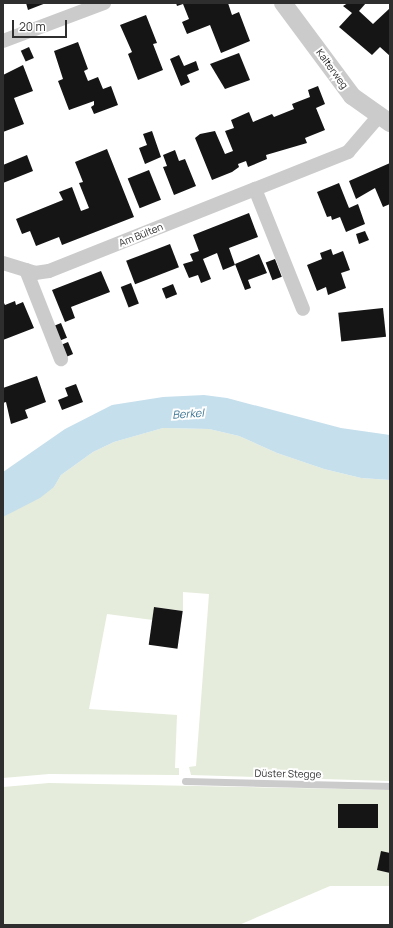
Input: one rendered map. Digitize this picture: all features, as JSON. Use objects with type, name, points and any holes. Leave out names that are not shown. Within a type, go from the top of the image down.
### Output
[{"type":"street","points":[[3,41],[104,3]]},
{"type":"street","name":"Kalterweg","points":[[283,3],[352,96],[384,120]]},
{"type":"street","name":"Am Bülten","points":[[3,262],[35,273],[49,271],[348,152],[384,120]]},
{"type":"street","points":[[255,189],[303,309]]},
{"type":"street","points":[[26,270],[61,359]]},
{"type":"lane","name":"Düster Stegge","points":[[185,781],[390,786]]},
{"type":"green space","points":[[163,428],[209,429],[239,436],[277,453],[324,469],[361,478],[390,480],[390,781],[191,775],[189,767],[196,766],[209,594],[183,592],[183,611],[155,607],[153,620],[107,614],[89,709],[177,715],[175,768],[179,768],[179,775],[49,774],[3,778],[3,517],[54,487],[61,475],[93,452],[114,442]]},
{"type":"green space","points":[[49,783],[390,790],[390,886],[330,886],[239,925],[3,925],[3,787]]},
{"type":"water","name":"Berkel","points":[[204,395],[227,398],[341,428],[390,435],[390,480],[361,478],[324,469],[277,453],[239,436],[209,429],[163,428],[114,442],[93,452],[61,475],[54,487],[40,498],[3,517],[3,472],[65,429],[112,405],[163,397]]},
{"type":"building","points":[[26,3],[46,3],[28,10]]},
{"type":"building","points":[[176,3],[228,3],[232,15],[239,12],[250,41],[221,53],[210,25],[187,34],[182,22],[189,19],[183,4],[177,6]]},
{"type":"building","points":[[348,3],[366,3],[359,11],[373,24],[390,8],[390,56],[380,47],[372,55],[339,27],[352,13],[343,6]]},
{"type":"building","points":[[146,15],[157,43],[153,44],[163,70],[138,80],[128,54],[132,52],[120,25]]},
{"type":"building","points":[[78,42],[88,69],[84,71],[88,81],[98,77],[103,89],[111,86],[118,105],[94,114],[91,107],[94,105],[94,101],[69,110],[58,81],[63,79],[54,51]]},
{"type":"building","points":[[29,47],[34,58],[26,62],[21,51]]},
{"type":"building","points":[[239,53],[250,80],[225,89],[210,64]]},
{"type":"building","points":[[179,55],[184,66],[196,61],[199,70],[187,75],[190,82],[181,86],[170,59]]},
{"type":"building","points":[[23,65],[33,91],[14,98],[24,124],[3,132],[3,75]]},
{"type":"building","points":[[318,86],[325,104],[316,108],[325,130],[305,138],[307,143],[266,155],[267,159],[248,167],[246,161],[238,164],[239,167],[232,172],[212,180],[195,138],[200,134],[215,131],[225,154],[233,151],[225,131],[234,128],[231,120],[249,112],[253,122],[272,114],[274,117],[294,109],[292,104],[310,97],[308,90]]},
{"type":"building","points":[[152,131],[161,157],[145,164],[139,148],[147,145],[143,134]]},
{"type":"building","points":[[107,149],[134,217],[62,245],[59,237],[36,246],[30,231],[22,234],[16,219],[63,200],[59,192],[72,187],[81,211],[89,208],[79,183],[83,182],[75,162]]},
{"type":"building","points":[[175,150],[179,161],[185,159],[196,186],[174,195],[163,167],[167,166],[163,155]]},
{"type":"building","points":[[27,155],[33,171],[3,183],[3,165]]},
{"type":"building","points":[[390,163],[390,204],[383,207],[375,188],[356,199],[349,181]]},
{"type":"building","points":[[149,170],[161,200],[140,208],[128,179]]},
{"type":"building","points":[[339,183],[349,208],[358,204],[365,224],[346,232],[340,217],[332,220],[331,216],[327,217],[317,192]]},
{"type":"building","points":[[249,213],[258,237],[229,248],[235,265],[223,270],[217,253],[203,259],[211,279],[201,283],[198,275],[189,278],[183,264],[193,261],[190,254],[199,251],[193,235]]},
{"type":"building","points":[[365,231],[369,240],[359,244],[356,234]]},
{"type":"building","points":[[170,244],[179,267],[135,284],[126,261]]},
{"type":"building","points":[[331,249],[333,255],[343,251],[350,270],[341,273],[346,288],[328,295],[326,287],[317,291],[307,265],[322,259],[320,253]]},
{"type":"building","points":[[259,254],[267,273],[248,280],[251,288],[245,290],[235,264]]},
{"type":"building","points":[[275,259],[282,277],[272,280],[266,263]]},
{"type":"building","points":[[101,271],[110,292],[71,307],[75,318],[65,322],[52,290]]},
{"type":"building","points":[[131,283],[139,304],[129,307],[121,287]]},
{"type":"building","points":[[173,284],[177,294],[166,299],[162,288]]},
{"type":"building","points":[[3,301],[5,305],[15,301],[16,305],[23,302],[34,328],[3,340]]},
{"type":"building","points":[[383,308],[386,337],[341,342],[338,313]]},
{"type":"building","points":[[61,323],[67,338],[60,341],[54,326]]},
{"type":"building","points":[[68,342],[73,354],[67,357],[62,345]]},
{"type":"building","points":[[37,376],[46,402],[25,410],[28,418],[11,424],[6,402],[3,403],[3,388]]},
{"type":"building","points":[[76,384],[83,402],[62,410],[58,400],[68,396],[65,388]]},
{"type":"building","points":[[154,607],[183,611],[177,649],[149,645]]},
{"type":"building","points":[[338,804],[378,804],[378,828],[338,828]]},
{"type":"building","points":[[381,851],[390,853],[390,873],[377,870]]}]
